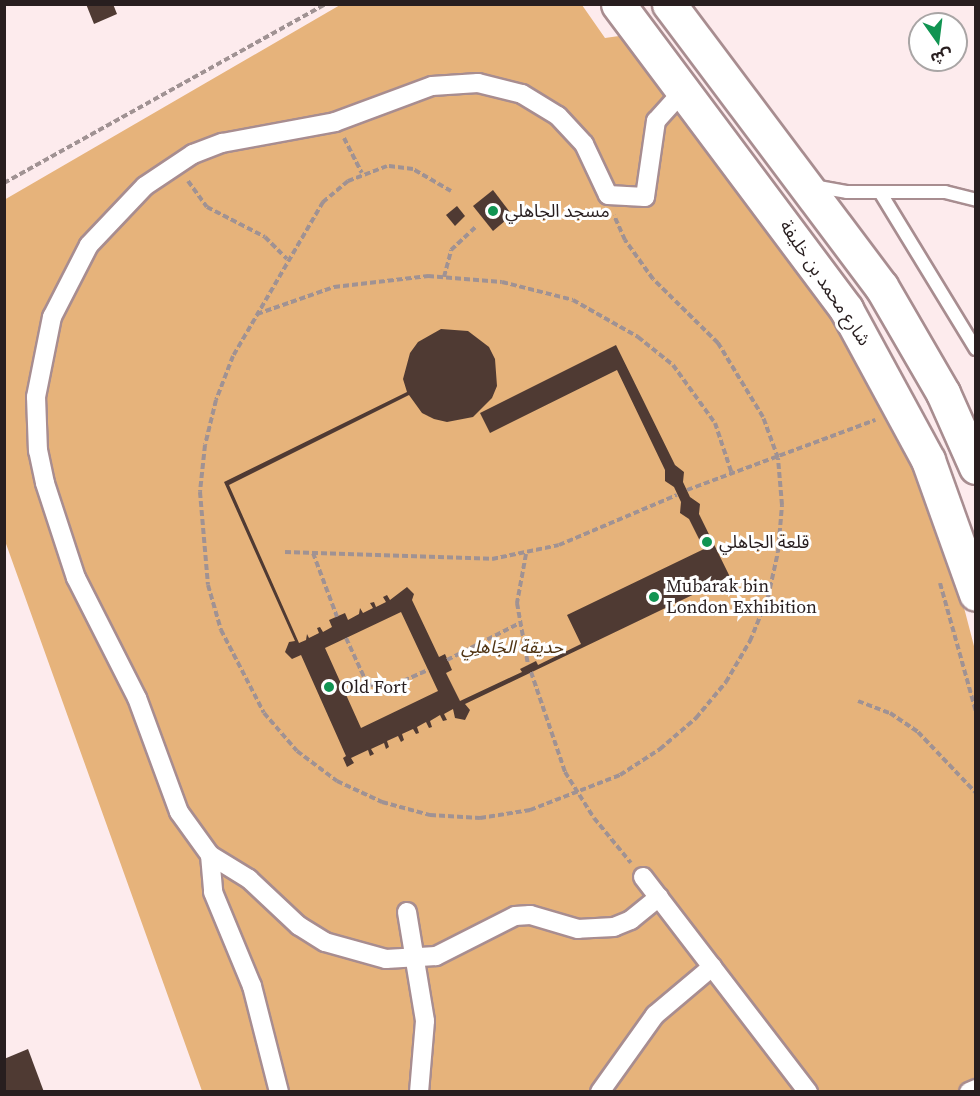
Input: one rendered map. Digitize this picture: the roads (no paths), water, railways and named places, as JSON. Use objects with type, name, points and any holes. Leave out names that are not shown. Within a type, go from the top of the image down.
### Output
[{"type":"main road","name":"شارع محمد بن خليفة","points":[[618,4],[681,93],[808,253],[846,309],[882,416],[928,460],[975,594]]},
{"type":"main road","points":[[669,4],[808,185],[914,340],[975,467]]},
{"type":"street","points":[[659,897],[631,920],[596,930],[530,915],[515,916],[455,950],[417,960],[386,959],[325,942],[299,926],[249,879],[210,855],[179,812],[137,698],[76,578],[45,483],[36,424],[44,343],[74,268],[124,204],[181,160],[222,143],[335,122],[432,86],[478,83],[501,87],[543,105],[572,129],[594,159],[608,195],[645,197],[656,121],[681,93]]},
{"type":"street","points":[[210,855],[213,892],[249,976],[279,1092]]},
{"type":"street","points":[[643,877],[808,1092]]},
{"type":"street","points":[[407,912],[417,960],[425,1021],[418,1092]]},
{"type":"street","points":[[600,1092],[655,1015],[712,967]]},
{"type":"street","points":[[969,1092],[975,1089]]},
{"type":"lane","points":[[808,185],[880,192],[945,192],[975,200]]},
{"type":"lane","points":[[880,192],[975,349]]},
{"type":"place","name":"مسجد الجاهلي","points":[[493,211]]},
{"type":"place","name":"قلعة الجاهلي","points":[[707,542]]},
{"type":"place","name":"Mubarak bin London Exhibition","points":[[654,597]]},
{"type":"place","name":"Old Fort","points":[[329,687]]},
{"type":"park label","name":"حديقة الجَاهلِي","points":[[512,647]]}]
